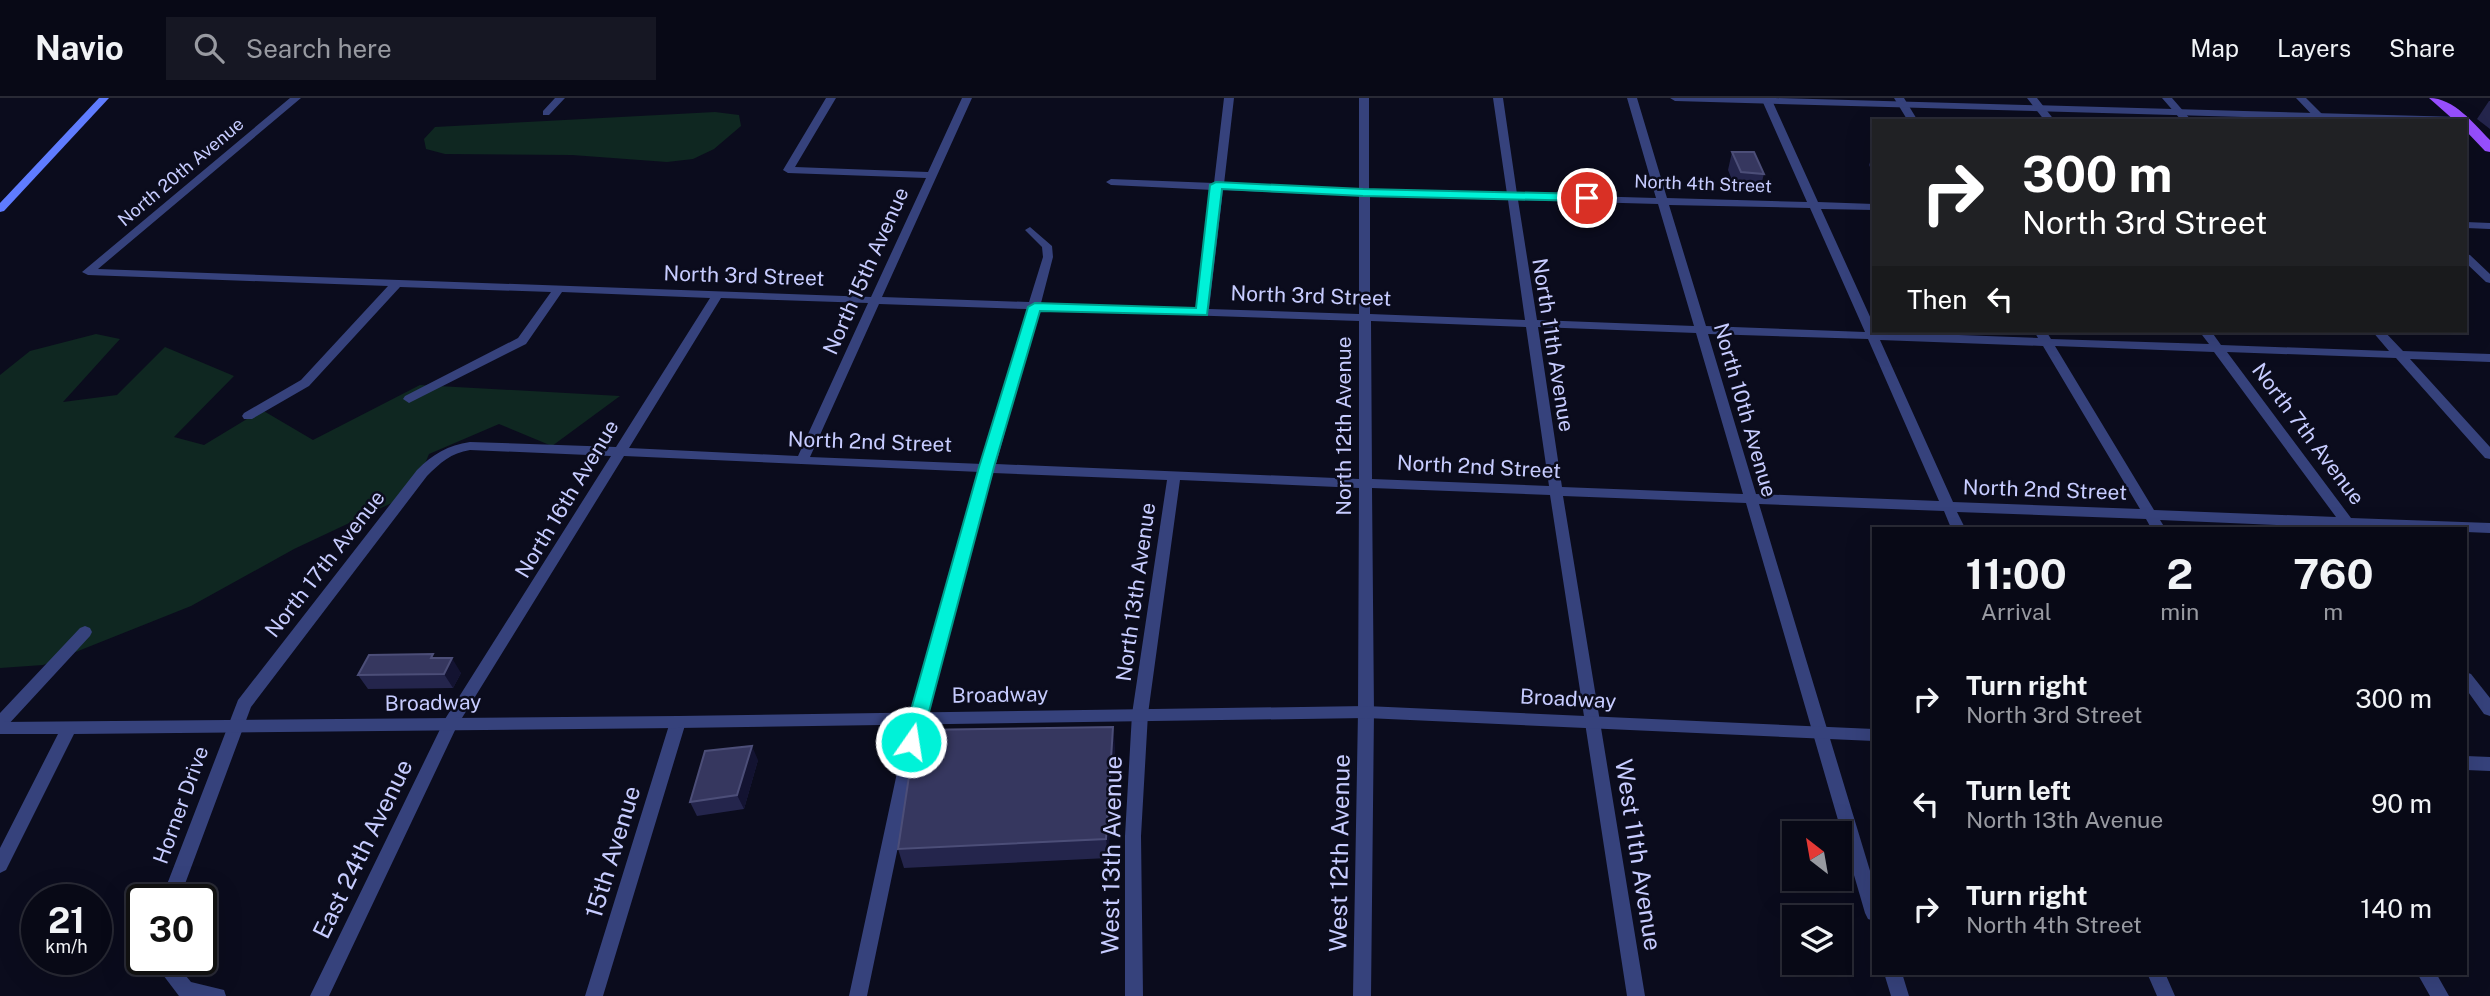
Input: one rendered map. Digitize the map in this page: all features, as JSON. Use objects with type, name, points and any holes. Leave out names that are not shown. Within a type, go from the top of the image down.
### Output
[{"type":"main road","points":[[0,209],[104,98]]},
{"type":"main road","points":[[2435,98],[2460,119]]},
{"type":"main road","points":[[2467,124],[2490,141]]},
{"type":"main road","points":[[2467,125],[2490,148]]},
{"type":"street","name":"North 20th Avenue","points":[[88,272],[296,98]]},
{"type":"street","points":[[546,113],[560,98]]},
{"type":"street","points":[[831,98],[788,170],[931,175]]},
{"type":"street","name":"North 15th Avenue","points":[[802,461],[967,98]]},
{"type":"street","points":[[1203,312],[1216,185],[1229,98]]},
{"type":"street","name":"North 12th Avenue","points":[[1364,98],[1363,482],[1366,712]]},
{"type":"street","name":"North 11th Avenue","points":[[1498,98],[1593,721]]},
{"type":"street","name":"North 10th Avenue","points":[[1632,98],[1872,906]]},
{"type":"street","points":[[1675,98],[1901,101],[2358,119]]},
{"type":"street","points":[[2032,98],[2048,119]]},
{"type":"street","points":[[2167,98],[2185,119]]},
{"type":"street","points":[[2301,98],[2322,118]]},
{"type":"street","points":[[1767,99],[1958,527]]},
{"type":"street","points":[[1901,101],[1912,119]]},
{"type":"street","name":"North 4th Street","points":[[1111,182],[1363,193],[1872,207]]},
{"type":"street","points":[[2467,225],[2490,226]]},
{"type":"street","points":[[858,996],[917,717],[986,467],[1048,257],[1047,246],[1030,230]]},
{"type":"street","points":[[2467,258],[2490,280]]},
{"type":"street","name":"North 3rd Street","points":[[88,272],[1872,336],[2043,337],[2218,348],[2490,358]]},
{"type":"street","points":[[248,416],[312,377],[397,283]]},
{"type":"street","points":[[409,399],[522,341],[559,288]]},
{"type":"street","name":"North 16th Avenue","points":[[452,723],[717,295]]},
{"type":"street","name":"North 7th Avenue","points":[[2207,333],[2349,525]]},
{"type":"street","points":[[2380,333],[2490,455]]},
{"type":"street","points":[[2043,337],[2157,527]]},
{"type":"street","name":"North 2nd Street","points":[[466,447],[498,445],[802,461],[2443,527]]},
{"type":"street","name":"North 17th Avenue","points":[[235,726],[244,704],[422,473],[447,450],[466,447]]},
{"type":"street","name":"North 13th Avenue","points":[[1140,715],[1174,476]]},
{"type":"street","name":"North 2nd Street","points":[[2467,528],[2490,528]]},
{"type":"street","points":[[0,726],[85,632]]},
{"type":"street","points":[[2467,679],[2490,710]]},
{"type":"street","name":"Broadway","points":[[0,726],[678,722],[1366,712],[1872,735]]},
{"type":"street","name":"West 12th Avenue","points":[[1362,996],[1366,712]]},
{"type":"street","name":"West 13th Avenue","points":[[1134,996],[1133,836],[1140,715]]},
{"type":"street","name":"West 11th Avenue","points":[[1593,721],[1636,996]]},
{"type":"street","name":"15th Avenue","points":[[594,996],[678,722]]},
{"type":"street","name":"East 24th Avenue","points":[[319,996],[452,723]]},
{"type":"street","name":"Horner Drive","points":[[176,884],[235,726]]},
{"type":"street","points":[[0,864],[69,727]]},
{"type":"street","points":[[2467,763],[2490,764]]},
{"type":"street","points":[[173,975],[186,990],[217,996]]},
{"type":"street","points":[[1894,975],[1900,996]]},
{"type":"street","points":[[2157,975],[2166,996]]},
{"type":"street","points":[[2427,975],[2440,996]]},
{"type":"green space","points":[[715,112],[739,115],[741,126],[714,149],[693,159],[667,162],[572,155],[445,154],[426,149],[424,139],[435,127]]},
{"type":"green space","points":[[96,334],[120,339],[63,402],[117,395],[165,347],[234,376],[174,437],[204,445],[262,410],[313,440],[420,385],[620,396],[552,446],[499,424],[429,454],[413,493],[294,549],[191,606],[43,665],[0,668],[0,375],[30,351]]},
{"type":"building","points":[[1732,152],[1754,152],[1764,174],[1741,172]]},
{"type":"building","points":[[433,654],[431,658],[452,658],[444,674],[358,675],[369,655]]},
{"type":"building","points":[[1113,727],[1106,839],[898,849],[916,730]]},
{"type":"building","points":[[752,746],[737,795],[690,802],[705,751]]},
{"type":"route","points":[[911,742],[986,467],[1035,307],[1203,312],[1216,185],[1363,193],[1587,198]]}]
